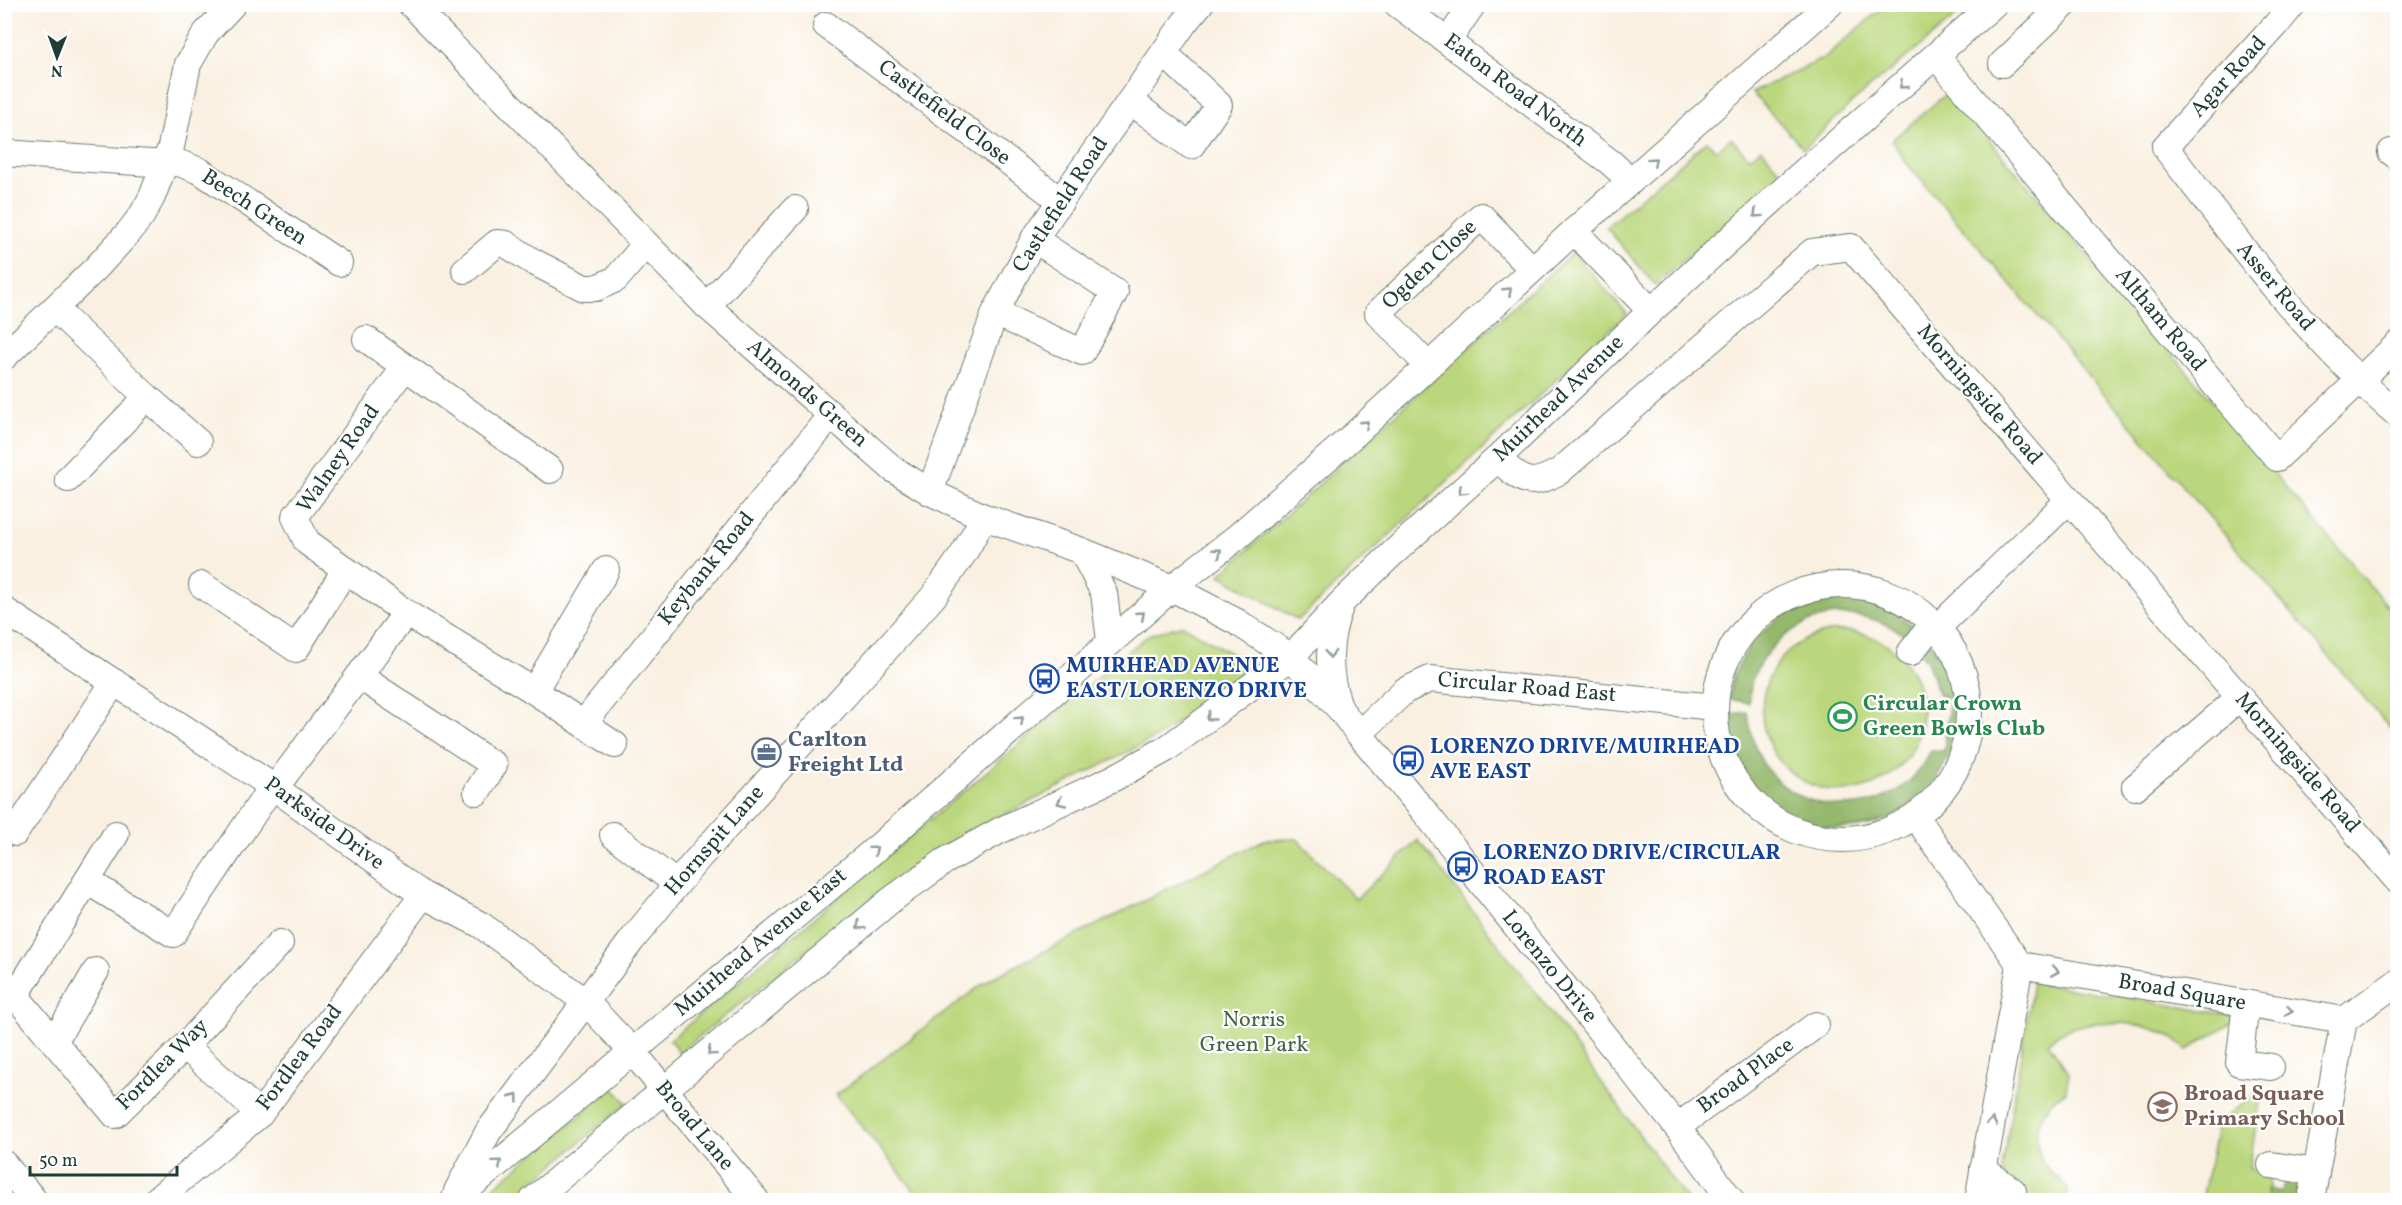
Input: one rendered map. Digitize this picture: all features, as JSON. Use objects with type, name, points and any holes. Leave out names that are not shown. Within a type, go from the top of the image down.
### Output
[{"type":"street","points":[[4,357],[55,309],[129,232],[152,197],[166,163],[188,64],[206,33],[233,4]]},
{"type":"street","name":"Almonds Green","points":[[411,4],[706,306],[894,469],[930,492],[984,517],[1082,551],[1172,588],[1237,622],[1291,657]]},
{"type":"street","name":"Castlefield Road","points":[[930,492],[995,313],[1034,239],[1185,22],[1200,4]]},
{"type":"street","name":"Eaton Road North","points":[[1397,4],[1610,162],[1631,181]]},
{"type":"street","points":[[1448,41],[1473,4]]},
{"type":"street","points":[[1110,641],[1237,537],[1355,434],[1532,269],[1830,4]]},
{"type":"street","name":"Muirhead Avenue","points":[[665,1090],[891,900],[945,861],[999,831],[1114,778],[1166,749],[1291,657],[1342,602],[1497,459],[1651,311],[1799,176],[1994,4]]},
{"type":"street","points":[[2002,64],[2065,4]]},
{"type":"street","name":"Agar Road","points":[[2165,147],[2293,4]]},
{"type":"street","name":"Castlefield Close","points":[[826,26],[1061,201]]},
{"type":"street","points":[[1130,101],[1191,146],[1219,105],[1164,53]]},
{"type":"street","name":"Altham Road","points":[[1936,56],[2277,458],[2397,345]]},
{"type":"street","name":"Asser Road","points":[[2165,147],[2278,294],[2359,382],[2397,415]]},
{"type":"street","name":"Beech Green","points":[[4,153],[179,163],[200,171],[339,263]]},
{"type":"street","points":[[706,306],[795,209]]},
{"type":"street","name":"Ogden Close","points":[[1428,366],[1378,313],[1481,216],[1532,269]]},
{"type":"street","points":[[1574,231],[1651,311]]},
{"type":"street","points":[[995,313],[1082,352],[1115,292],[1034,239]]},
{"type":"street","points":[[465,270],[497,243],[506,243],[570,282],[584,288],[596,288],[616,279],[645,245]]},
{"type":"street","name":"Morningside Road","points":[[1497,459],[1524,481],[1542,481],[1560,471],[1812,252],[1851,247],[2241,697],[2397,881]]},
{"type":"street","points":[[55,309],[198,442]]},
{"type":"street","points":[[366,339],[550,470]]},
{"type":"street","name":"Walney Road","points":[[405,367],[295,517],[307,542],[406,613]]},
{"type":"street","points":[[68,479],[147,397]]},
{"type":"street","name":"Keybank Road","points":[[584,723],[831,415]]},
{"type":"street","points":[[1910,653],[1925,634],[1938,627],[2069,500]]},
{"type":"street","name":"Hornspit Lane","points":[[453,1200],[488,1132],[586,1002],[638,945],[677,884],[933,597],[964,553],[984,517]]},
{"type":"street","points":[[1082,551],[1104,592],[1110,641]]},
{"type":"street","points":[[202,585],[296,649],[345,570]]},
{"type":"street","points":[[534,691],[606,570]]},
{"type":"street","points":[[1863,586],[1904,600],[1938,627],[1961,664],[1970,705],[1965,748],[1946,787],[1916,817],[1879,835],[1839,840],[1800,833],[1764,814],[1737,784],[1719,747],[1715,707],[1723,665],[1746,629],[1779,601],[1820,587],[1863,586]]},
{"type":"street","points":[[1339,708],[1333,687],[1330,658],[1332,632],[1342,602]]},
{"type":"street","name":"Parkside Drive","points":[[4,610],[273,787],[423,895],[481,925],[586,1002],[632,1051]]},
{"type":"street","points":[[87,880],[173,934],[273,787],[406,613],[534,691],[615,745]]},
{"type":"street","name":"Muirhead Avenue East","points":[[453,1200],[878,847],[1110,641]]},
{"type":"street","name":"Lorenzo Drive","points":[[1291,657],[1339,708],[1424,810],[1677,1127],[1731,1200]]},
{"type":"street","points":[[359,676],[494,765],[477,792]]},
{"type":"street","name":"Circular Road East","points":[[1359,734],[1404,691],[1430,679],[1715,707]]},
{"type":"street","points":[[16,834],[114,682]]},
{"type":"street","points":[[2135,787],[2241,697]]},
{"type":"street","points":[[1916,817],[2020,965],[1978,1200]]},
{"type":"street","points":[[10,988],[87,880],[116,834]]},
{"type":"street","points":[[613,835],[677,884]]},
{"type":"street","name":"Fordlea Road","points":[[156,1200],[260,1114],[423,895]]},
{"type":"street","name":"Fordlea Way","points":[[10,988],[115,1115],[185,1046],[280,943]]},
{"type":"street","name":"Broad Square","points":[[2020,965],[2344,1020]]},
{"type":"street","points":[[54,1042],[96,971]]},
{"type":"street","points":[[2311,1200],[2344,1020],[2397,982]]},
{"type":"street","points":[[2246,1004],[2239,1063],[2271,1067]]},
{"type":"street","name":"Broad Place","points":[[1677,1127],[1816,1025]]},
{"type":"street","points":[[185,1046],[260,1114]]},
{"type":"street","name":"Broad Lane","points":[[632,1051],[756,1200]]},
{"type":"street","points":[[533,1200],[665,1090]]},
{"type":"street","points":[[4,1164],[34,1200]]},
{"type":"street","points":[[2271,1165],[2316,1172]]},
{"type":"street","points":[[1983,1169],[2013,1191]]},
{"type":"green space","points":[[1880,5],[1970,5],[1857,98],[1804,149],[1752,93],[1824,58],[1881,9]]},
{"type":"green space","points":[[1948,92],[2397,617],[2397,736],[1904,160],[1892,140]]},
{"type":"green space","points":[[1731,138],[1749,158],[1761,148],[1783,175],[1655,285],[1606,227],[1707,141],[1716,151]]},
{"type":"green space","points":[[1573,252],[1627,314],[1298,620],[1220,575]]},
{"type":"green space","points":[[1858,600],[1896,613],[1919,631],[1912,643],[1890,626],[1864,617],[1829,616],[1812,621],[1797,628],[1770,650],[1752,680],[1749,703],[1729,699],[1733,676],[1752,641],[1782,615],[1819,601]]},
{"type":"green space","points":[[1183,625],[1252,666],[1159,736],[955,840],[864,904],[679,1053],[670,1040],[1148,635]]},
{"type":"green space","name":"Circular Crown Green Bowls Club","points":[[1842,631],[1873,637],[1899,654],[1916,680],[1922,711],[1916,742],[1899,768],[1873,785],[1842,791],[1811,785],[1785,768],[1768,742],[1762,711],[1768,680],[1785,654],[1811,637]]},
{"type":"green space","points":[[1927,637],[1948,670],[1956,702],[1939,695],[1927,661],[1918,650]]},
{"type":"green space","points":[[1949,704],[1957,709],[1953,745],[1936,779],[1915,802],[1890,817],[1862,826],[1834,828],[1805,822],[1777,808],[1752,787],[1737,762],[1726,715],[1747,712],[1760,758],[1769,772],[1782,785],[1814,801],[1849,806],[1883,798],[1899,789],[1913,777],[1931,751],[1944,751]]},
{"type":"green space","name":"Norris Green Park","points":[[1297,839],[1356,899],[1418,840],[1546,1006],[1687,1200],[922,1200],[836,1095],[988,980],[1264,840]]},
{"type":"green space","points":[[2033,982],[2241,1017],[2187,1050],[2173,1038],[2160,1032],[2144,1027],[2109,1022],[2074,1027],[2048,1043],[2069,1073],[2066,1091],[2050,1103],[2040,1120],[2038,1150],[2044,1164],[2068,1189],[2067,1200],[2014,1200],[2002,1169]]},
{"type":"green space","points":[[2263,1084],[2249,1169],[2270,1173],[2268,1200],[2202,1200],[2218,1123],[2253,1096]]},
{"type":"green space","points":[[613,1088],[627,1103],[512,1200],[478,1200]]},
{"type":"green space","points":[[2286,1176],[2301,1178],[2298,1200],[2268,1200],[2267,1189],[2282,1192]]},
{"type":"place","name":"MUIRHEAD AVENUE EAST/LORENZO DRIVE","points":[[1045,679]]},
{"type":"place","name":"Circular Crown Green Bowls Club","points":[[1842,717]]},
{"type":"place","name":"Carlton Freight Ltd","points":[[767,753]]},
{"type":"place","name":"LORENZO DRIVE/MUIRHEAD AVE EAST","points":[[1409,760]]},
{"type":"place","name":"LORENZO DRIVE/CIRCULAR ROAD EAST","points":[[1462,866]]},
{"type":"place","name":"Broad Square Primary School","points":[[2163,1107]]}]
